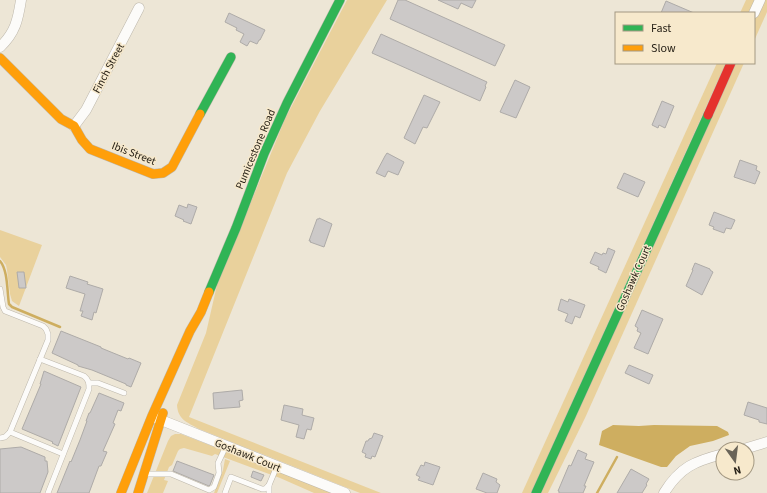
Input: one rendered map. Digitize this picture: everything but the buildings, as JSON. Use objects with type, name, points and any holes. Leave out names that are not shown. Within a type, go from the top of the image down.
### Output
[{"type":"street","points":[[0,47],[12,33],[19,14],[21,0]]},
{"type":"street","name":"Pumicestone Road","points":[[121,493],[197,331],[201,312],[236,228],[264,154],[290,97],[340,0]]},
{"type":"street","points":[[754,12],[760,0]]},
{"type":"street","name":"Finch Street","points":[[74,126],[86,110],[139,8]]},
{"type":"street","name":"Ibis Street","points":[[0,58],[61,119],[74,126],[82,140],[90,149],[153,174],[162,174],[172,167],[231,57]]},
{"type":"street","name":"Goshawk Court","points":[[536,493],[731,64]]},
{"type":"street","name":"Pumicestone Road","points":[[138,493],[157,418]]},
{"type":"street","name":"Goshawk Court","points":[[157,418],[344,493]]},
{"type":"street","points":[[755,446],[767,442]]},
{"type":"street","points":[[664,493],[677,476],[686,469],[696,462],[715,456]]},
{"type":"lane","points":[[0,289],[3,307],[6,311],[43,326],[48,334],[48,340],[10,432],[4,437],[0,438]]},
{"type":"lane","points":[[40,359],[84,376],[90,383],[89,389],[48,493]]},
{"type":"lane","points":[[90,383],[98,382],[124,393]]},
{"type":"lane","points":[[10,432],[63,454]]},
{"type":"lane","points":[[144,474],[170,474],[209,490],[214,487],[219,473],[218,463],[226,446]]},
{"type":"lane","points":[[266,493],[277,466]]},
{"type":"lane","points":[[225,493],[231,477],[262,489],[265,489],[269,485]]},
{"type":"lane","points":[[269,485],[269,493]]},
{"type":"shaded area","points":[[347,0],[387,0],[320,111],[287,173],[189,417],[381,493],[360,493],[199,429],[181,417],[177,405],[206,333],[217,285],[285,119]]},
{"type":"shaded area","points":[[746,0],[755,0],[749,12],[740,12]]},
{"type":"shaded area","points":[[763,0],[767,0],[767,12],[755,39],[755,18]]},
{"type":"shaded area","points":[[717,64],[726,64],[531,493],[522,493]]},
{"type":"shaded area","points":[[735,64],[744,64],[585,418],[548,493],[541,493]]},
{"type":"shaded area","points":[[0,230],[42,245],[19,306],[12,301],[6,265],[0,257]]},
{"type":"shaded area","points":[[613,425],[717,426],[728,432],[729,435],[713,441],[690,446],[676,456],[667,467],[661,467],[599,445],[602,431]]},
{"type":"shaded area","points":[[181,434],[334,493],[314,493],[280,478],[215,454],[212,456],[184,448],[178,451],[172,465],[169,467],[164,480],[168,481],[163,493],[147,493],[168,441],[171,436]]},
{"type":"shaded area","points":[[225,459],[230,461],[217,493],[214,493],[223,470]]},
{"type":"waterway","points":[[0,261],[6,275],[9,304],[12,307],[60,327]]},
{"type":"waterway","points":[[597,493],[617,457]]},
{"type":"traffic: fast","points":[[209,292],[236,228],[264,154],[287,103],[340,0]]},
{"type":"traffic: fast","points":[[200,114],[231,57]]},
{"type":"traffic: fast","points":[[536,493],[708,115]]},
{"type":"traffic: slow","points":[[0,58],[61,119],[74,126],[82,140],[90,149],[153,174],[163,173],[172,167],[200,114]]},
{"type":"traffic: slow","points":[[121,493],[152,416],[209,292]]},
{"type":"traffic: slow","points":[[138,493],[163,413]]},
{"type":"traffic: jam","points":[[708,115],[731,64]]}]
